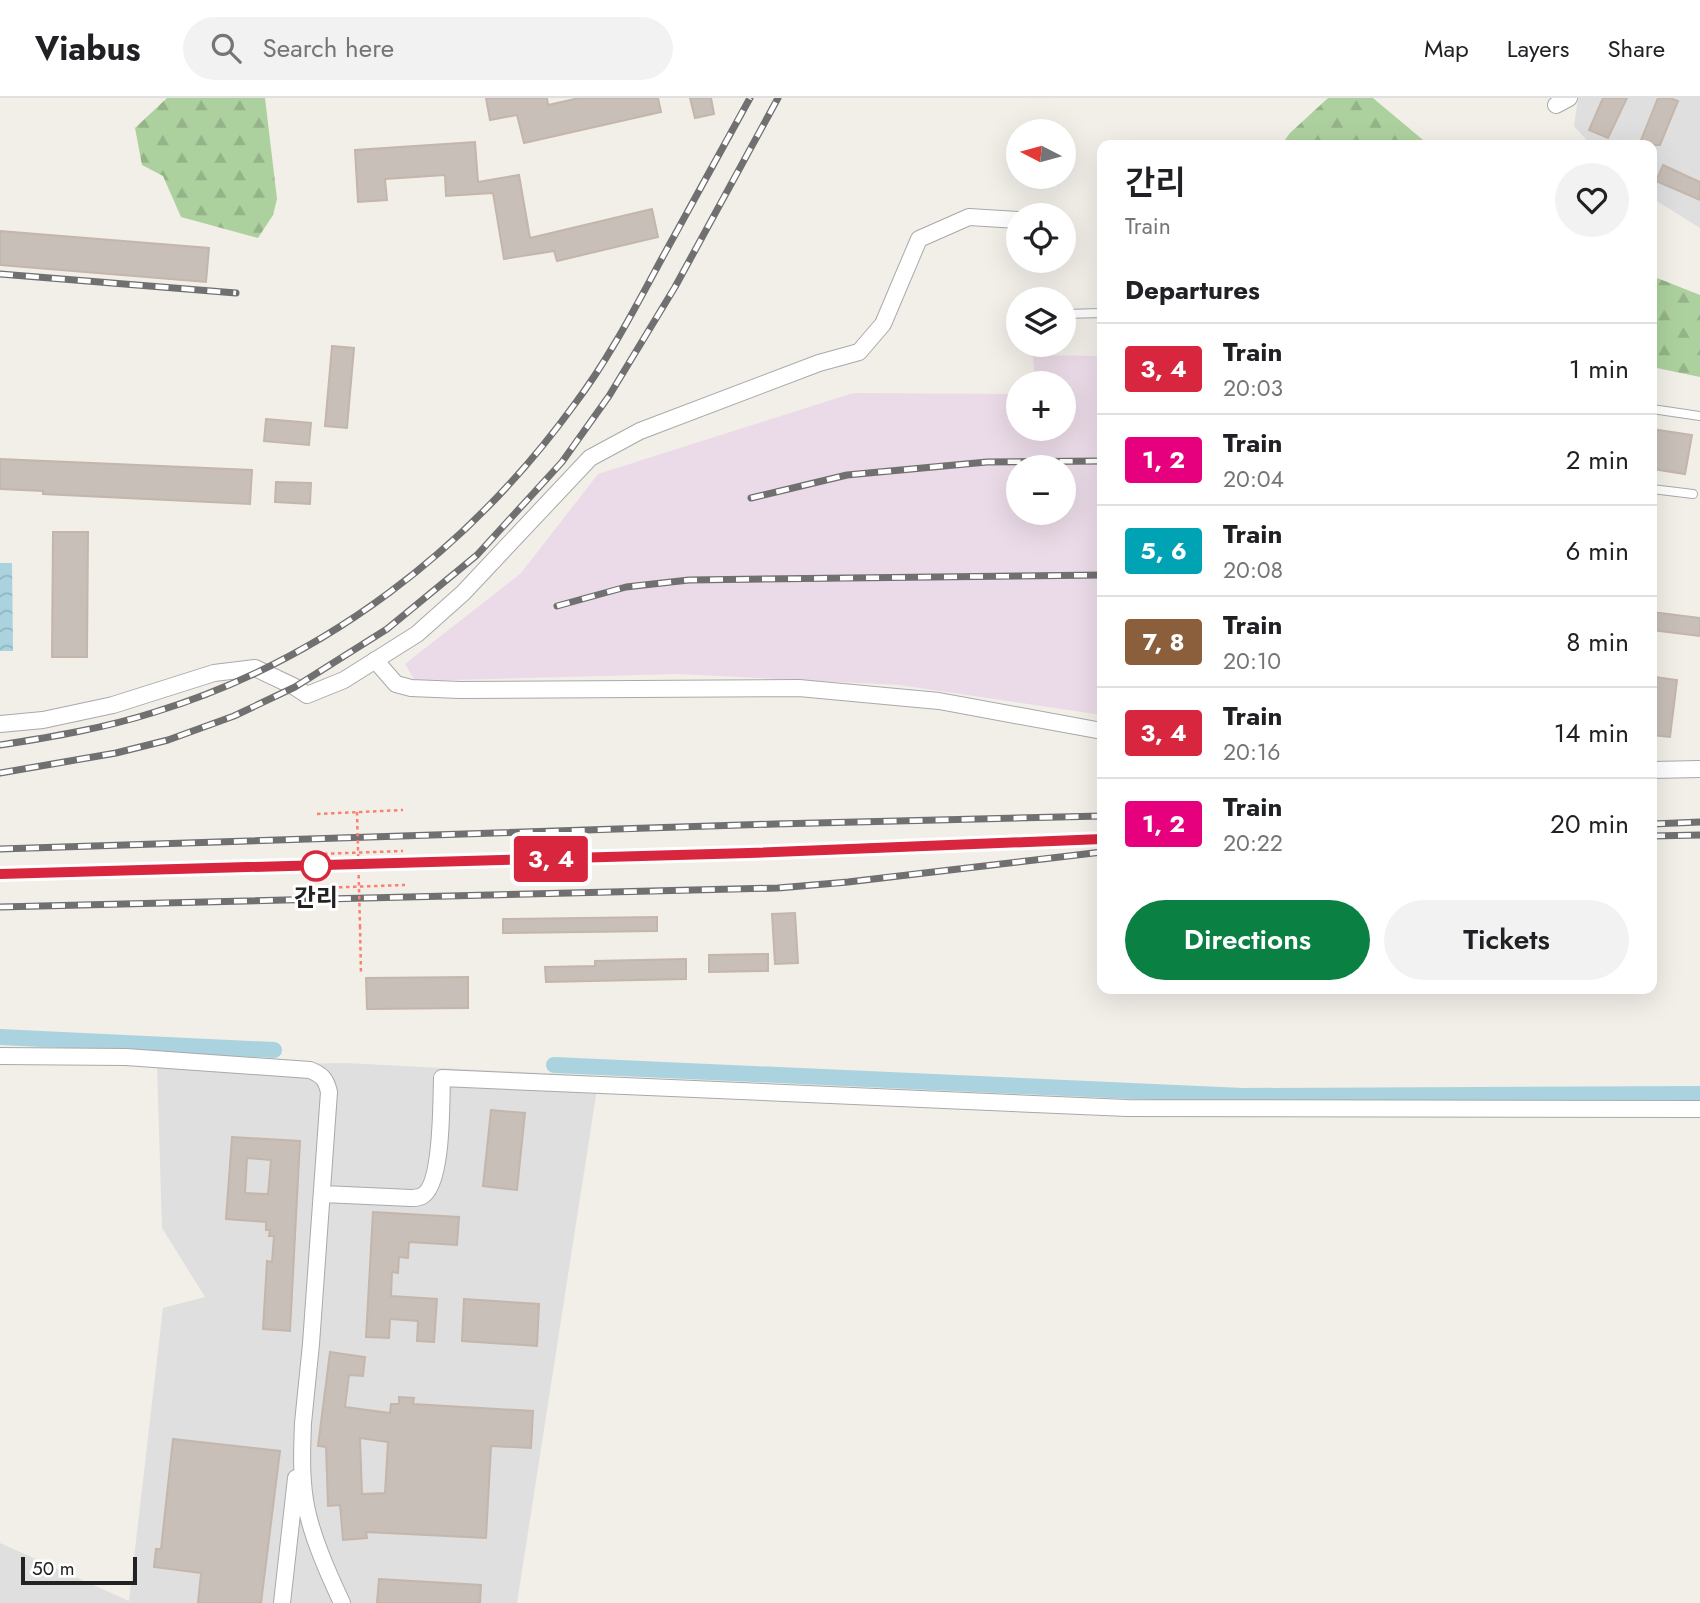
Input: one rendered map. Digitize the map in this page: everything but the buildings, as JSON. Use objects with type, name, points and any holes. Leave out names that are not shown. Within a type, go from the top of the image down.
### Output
[{"type":"street","points":[[0,724],[43,720],[113,705],[214,673],[255,668],[307,695],[344,680],[417,634],[463,593],[590,458],[640,431],[819,363],[859,352],[883,324],[919,239],[969,217],[1006,219]]},
{"type":"street","points":[[375,660],[396,684],[411,688],[799,688],[939,701],[1097,730]]},
{"type":"street","points":[[1657,770],[1700,769]]},
{"type":"street","points":[[0,1056],[139,1058],[310,1070],[327,1081],[329,1092],[323,1194],[303,1423],[282,1603]]},
{"type":"street","points":[[323,1194],[411,1198],[422,1196],[430,1187],[436,1171],[442,1078],[1127,1108],[1700,1110]]},
{"type":"street","points":[[303,1423],[305,1502],[342,1603]]},
{"type":"lane","points":[[1076,314],[1097,313]]},
{"type":"lane","points":[[1657,410],[1700,416]]},
{"type":"lane","points":[[1657,490],[1693,494]]},
{"type":"path","points":[[317,814],[403,810]]},
{"type":"path","points":[[357,812],[361,974]]},
{"type":"path","points":[[317,853],[403,850]]},
{"type":"path","points":[[318,888],[405,886]]},
{"type":"shaded area","points":[[1578,98],[1700,98],[1700,228],[1657,201],[1657,140],[1587,140],[1574,126]]},
{"type":"shaded area","points":[[1097,356],[1097,714],[899,685],[678,674],[415,681],[405,664],[521,573],[598,474],[853,393],[1006,394],[1006,441],[1076,441],[1076,371],[1034,371],[1033,357]]},
{"type":"shaded area","points":[[345,1063],[599,1076],[517,1603],[0,1603],[0,1543],[129,1601],[163,1308],[205,1297],[162,1228],[157,1066]]},
{"type":"green space","points":[[167,98],[265,98],[277,199],[273,215],[258,238],[181,217],[163,176],[142,165],[135,128]]},
{"type":"green space","points":[[1328,98],[1373,98],[1423,140],[1285,140]]},
{"type":"green space","points":[[1657,278],[1700,295],[1700,377],[1657,368]]},
{"type":"water","points":[[0,563],[12,563],[13,651],[0,651]]},
{"type":"waterway","points":[[0,1037],[274,1050]]},
{"type":"waterway","points":[[554,1065],[1243,1096],[1700,1094]]},
{"type":"railway","points":[[0,745],[117,723],[218,690],[278,662],[335,630],[389,593],[441,551],[489,506],[533,457],[586,388],[631,316],[750,98]]},
{"type":"railway","points":[[0,773],[116,753],[168,740],[234,716],[295,687],[387,629],[477,555],[562,462],[609,396],[675,287],[778,98]]},
{"type":"railway","points":[[0,274],[236,293]]},
{"type":"railway","points":[[751,498],[847,475],[987,462],[1097,461]]},
{"type":"railway","points":[[557,606],[626,587],[689,580],[1097,575]]},
{"type":"railway","points":[[0,849],[1097,816]]},
{"type":"railway","points":[[1657,824],[1700,822]]},
{"type":"railway","points":[[1657,836],[1700,835]]},
{"type":"railway","points":[[0,874],[776,852],[1097,839]]},
{"type":"railway","points":[[0,907],[778,888],[1097,853]]},
{"type":"train","points":[[0,874],[749,853],[1097,839]]},
{"type":"place","name":"간리","points":[[316,866]]}]
